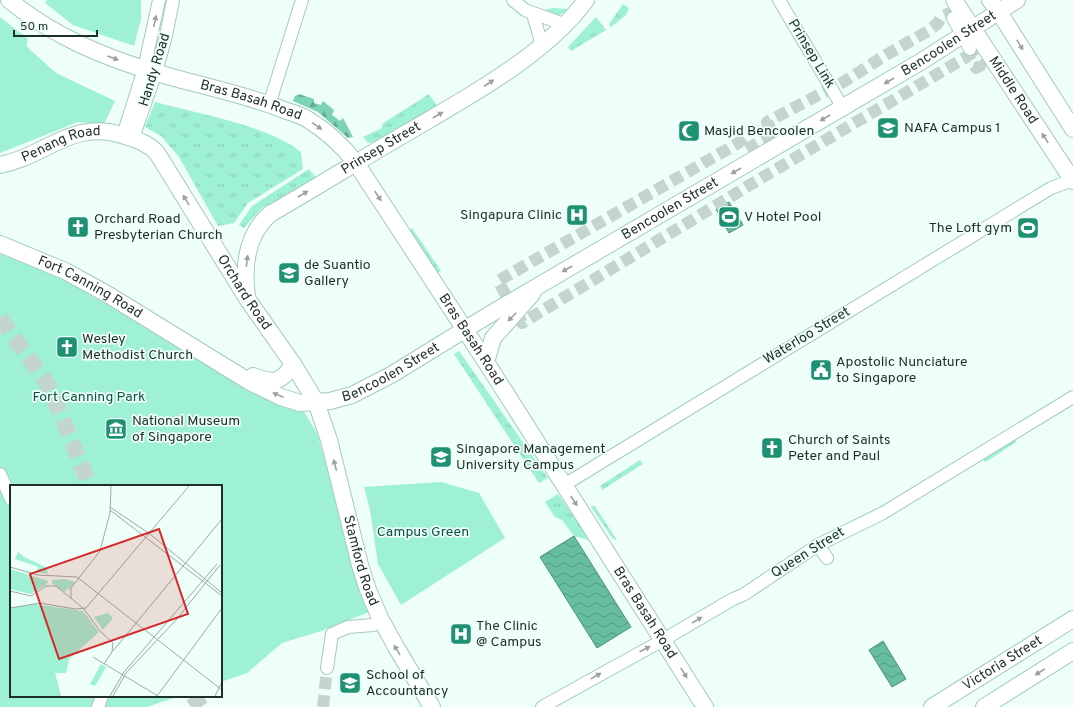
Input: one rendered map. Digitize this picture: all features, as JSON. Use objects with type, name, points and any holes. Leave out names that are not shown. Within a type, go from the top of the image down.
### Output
[{"type":"main road","points":[[9,0],[49,29],[82,47],[150,71]]},
{"type":"main road","name":"Prinsep Street","points":[[248,300],[245,281],[249,243],[261,222],[270,214],[459,102],[542,45],[566,25],[586,0]]},
{"type":"main road","name":"Middle Road","points":[[954,0],[969,38],[1072,176]]},
{"type":"main road","name":"Bencoolen Street","points":[[316,402],[330,402],[352,394],[391,375],[536,287],[843,108],[969,38],[995,6],[1017,0]]},
{"type":"main road","name":"Middle Road","points":[[995,6],[1073,129]]},
{"type":"main road","name":"Bras Basah Road","points":[[150,71],[269,104],[306,118],[332,136],[356,163],[486,362],[664,640],[705,707]]},
{"type":"main road","name":"Penang Road","points":[[0,165],[13,163],[69,136],[81,132],[107,131],[128,137]]},
{"type":"main road","name":"Orchard Road","points":[[128,137],[148,145],[161,159],[248,300],[293,364],[316,402]]},
{"type":"main road","name":"Fort Canning Road","points":[[0,244],[65,271],[114,298],[250,382],[281,397],[300,403],[316,402]]},
{"type":"main road","points":[[486,362],[491,343],[498,331],[526,302],[536,287]]},
{"type":"main road","name":"Fort Canning Road","points":[[217,362],[270,381],[280,380],[286,376],[293,364]]},
{"type":"main road","name":"Stamford Road","points":[[316,402],[329,440],[360,565],[371,596],[396,648],[432,707]]},
{"type":"main road","name":"Victoria Street","points":[[932,707],[1073,620]]},
{"type":"main road","name":"Victoria Street","points":[[984,707],[1073,651]]},
{"type":"street","name":"Handy Road","points":[[150,71],[159,0]]},
{"type":"street","name":"Handy Road","points":[[128,137],[150,71],[166,36],[173,0]]},
{"type":"street","points":[[269,104],[302,0]]},
{"type":"street","points":[[514,0],[525,10],[533,14],[566,25]]},
{"type":"street","name":"Prinsep Link","points":[[779,0],[843,108]]},
{"type":"street","points":[[533,14],[542,45]]},
{"type":"street","points":[[953,18],[969,38]]},
{"type":"street","name":"Waterloo Street","points":[[564,485],[1072,176]]},
{"type":"street","name":"Queen Street","points":[[542,707],[664,640],[733,599],[743,595],[818,545],[883,513],[1073,397]]},
{"type":"street","points":[[0,474],[10,497]]},
{"type":"street","points":[[818,545],[827,558]]},
{"type":"street","points":[[327,668],[332,634],[348,627],[372,625]]},
{"type":"street","points":[[98,707],[102,697]]},
{"type":"green space","points":[[47,0],[141,0],[141,19],[134,46],[73,25],[45,3]]},
{"type":"green space","points":[[623,4],[629,8],[626,15],[611,27],[609,24]]},
{"type":"green space","points":[[553,8],[569,9],[558,16],[540,11]]},
{"type":"green space","points":[[0,17],[28,39],[26,46],[56,73],[115,101],[104,124],[78,122],[0,153]]},
{"type":"green space","points":[[596,17],[606,30],[571,51],[568,47]]},
{"type":"green space","points":[[299,94],[314,99],[314,103],[321,105],[323,101],[334,110],[332,115],[340,121],[343,118],[353,137],[348,138],[318,112],[293,101],[295,96]]},
{"type":"green space","points":[[429,94],[437,106],[380,141],[368,143],[363,137],[382,128],[382,124]]},
{"type":"green space","points":[[155,102],[231,121],[271,135],[301,152],[303,169],[248,203],[234,223],[218,226],[179,157],[161,136],[145,127]]},
{"type":"green space","points":[[309,169],[316,178],[262,208],[244,228],[239,225],[252,206]]},
{"type":"green space","points":[[412,228],[441,271],[436,274],[408,231]]},
{"type":"green space","name":"Fort Canning Park","points":[[0,254],[62,278],[258,394],[303,410],[317,433],[369,612],[321,631],[282,643],[247,673],[222,682],[222,485],[10,485],[10,697],[176,697],[147,707],[0,707]]},
{"type":"green space","points":[[459,351],[548,478],[539,483],[454,354]]},
{"type":"green space","points":[[1015,436],[1016,442],[986,462],[984,461],[983,458]]},
{"type":"green space","points":[[640,460],[643,464],[602,490],[600,486]]},
{"type":"green space","name":"Campus Green","points":[[441,482],[479,493],[505,538],[401,605],[378,564],[370,510],[364,487]]},
{"type":"green space","points":[[558,494],[591,541],[574,536],[562,520],[555,517],[545,502]]},
{"type":"green space","points":[[594,505],[617,540],[613,539],[591,507]]},
{"type":"water","name":"V Hotel Pool","points":[[729,202],[743,225],[729,233],[716,209]]},
{"type":"water","points":[[574,536],[631,627],[597,648],[540,557]]},
{"type":"water","points":[[883,641],[906,679],[892,687],[869,650]]},
{"type":"tunnel","points":[[953,18],[950,13],[942,16],[937,24],[928,31],[845,81],[767,122],[773,134],[746,150],[740,142],[498,281],[522,323],[758,180],[968,56],[976,68],[980,66],[970,49]]},
{"type":"tunnel","points":[[0,318],[49,386],[90,485]]},
{"type":"tunnel","points":[[323,707],[327,668]]},
{"type":"tunnel","points":[[194,697],[201,707]]},
{"type":"place","name":"NAFA Campus 1","points":[[888,128]]},
{"type":"place","name":"Masjid Bencoolen","points":[[689,131]]},
{"type":"place","name":"Singapura Clinic","points":[[577,215]]},
{"type":"place","name":"V Hotel Pool","points":[[729,217]]},
{"type":"place","name":"Orchard Road Presbyterian Church","points":[[78,227]]},
{"type":"place","name":"The Loft gym","points":[[1028,228]]},
{"type":"place","name":"de Suantio Gallery","points":[[289,273]]},
{"type":"place","name":"Wesley Methodist Church","points":[[67,347]]},
{"type":"place","name":"Apostolic Nunciature to Singapore","points":[[821,370]]},
{"type":"place","name":"National Museum of Singapore","points":[[116,429]]},
{"type":"place","name":"Church of Saints Peter and Paul","points":[[772,448]]},
{"type":"place","name":"Singapore Management University Campus","points":[[441,457]]},
{"type":"place","name":"The Clinic @ Campus","points":[[461,634]]},
{"type":"place","name":"School of Accountancy","points":[[350,683]]}]
